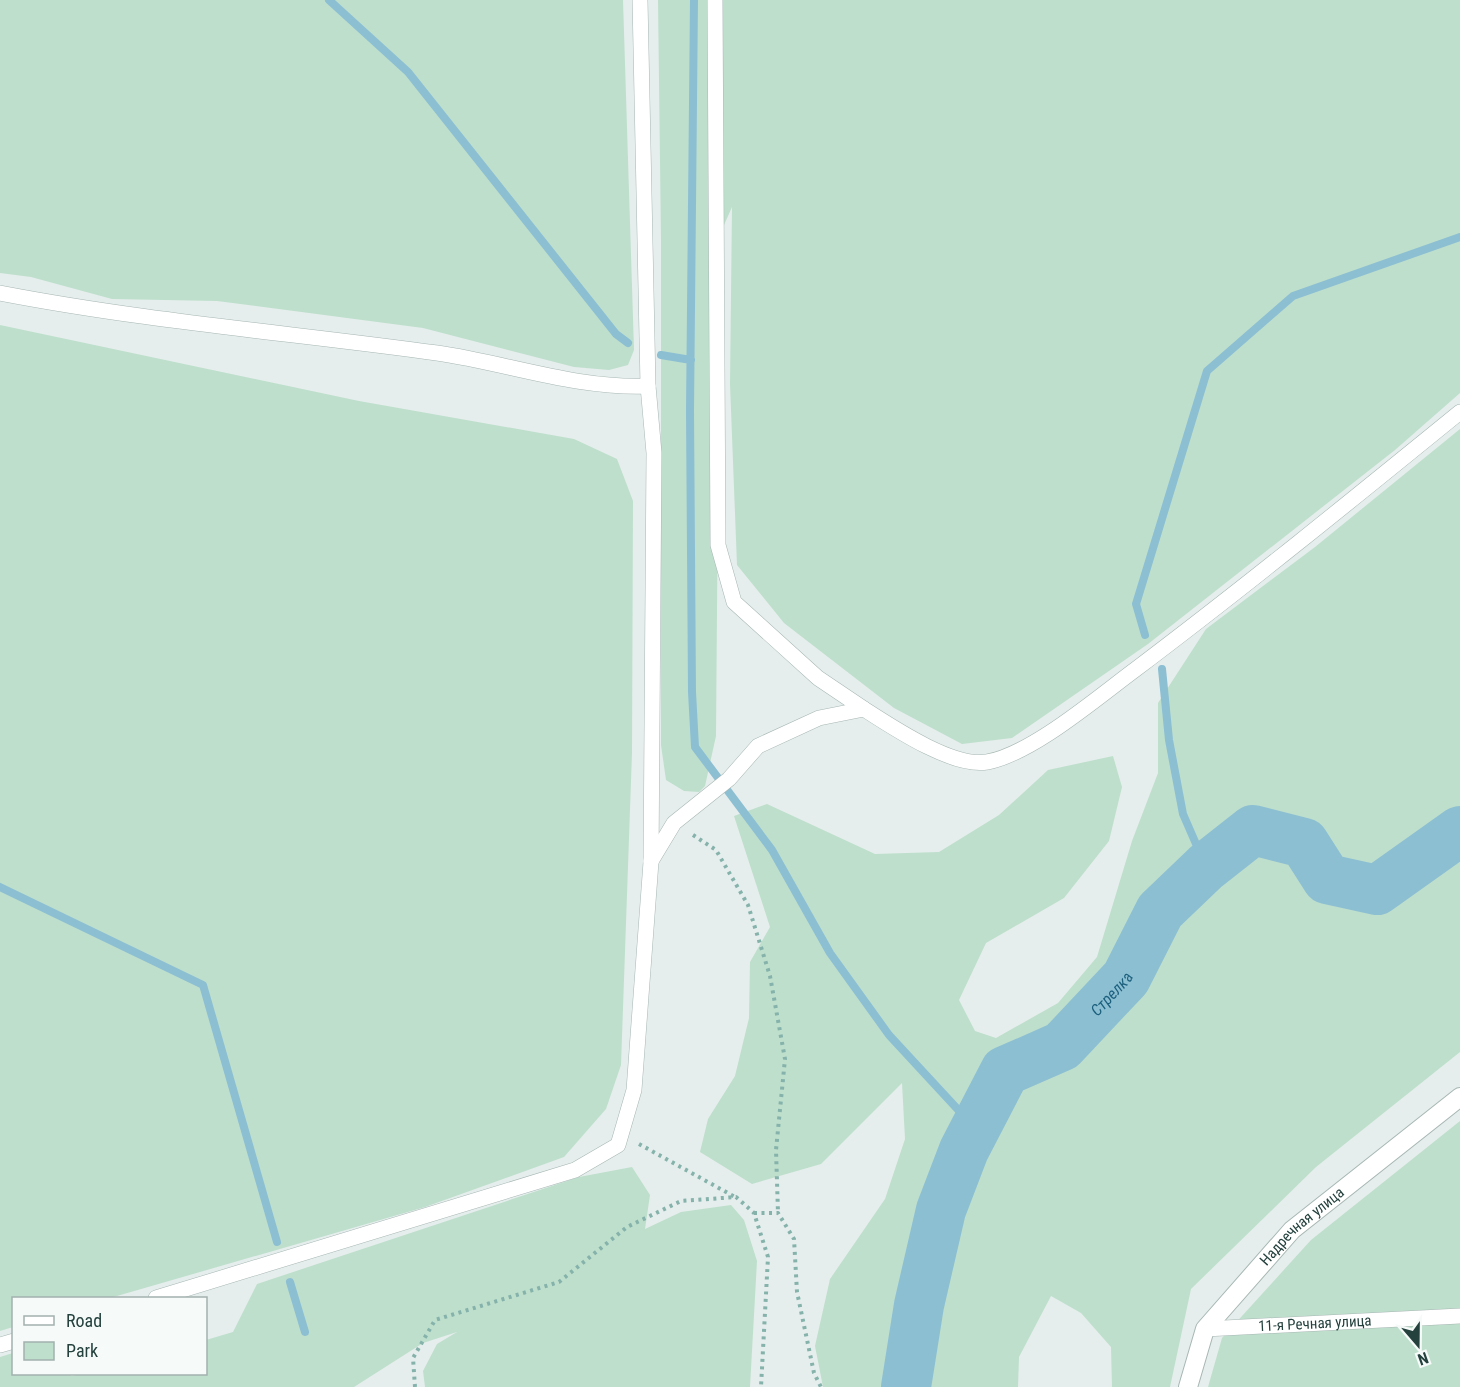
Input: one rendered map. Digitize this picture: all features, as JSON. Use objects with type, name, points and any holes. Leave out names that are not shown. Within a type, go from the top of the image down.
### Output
[{"type":"street","name":"Надречная улица","points":[[1188,1387],[1204,1329],[1292,1230],[1460,1097]]},
{"type":"lane","points":[[162,1297],[575,1170],[618,1145],[634,1090],[651,862],[654,453],[648,386],[640,0]]},
{"type":"lane","points":[[715,0],[718,545],[734,602],[818,678],[908,736],[949,756],[984,763],[1018,753],[1105,693],[1252,581],[1460,412]]},
{"type":"lane","points":[[0,293],[98,312],[440,354],[612,388],[648,386]]},
{"type":"lane","points":[[651,862],[674,823],[729,779],[758,746],[819,718],[864,709]]},
{"type":"lane","name":"11-я Речная улица","points":[[1204,1329],[1460,1316]]},
{"type":"path","points":[[674,823],[716,850],[748,905],[770,976],[785,1059],[776,1150],[778,1213],[794,1239],[797,1292],[814,1373],[821,1387]]},
{"type":"path","points":[[621,1134],[736,1197],[754,1213],[768,1257],[761,1387]]},
{"type":"path","points":[[415,1387],[413,1358],[435,1320],[559,1282],[627,1227],[681,1201],[736,1197]]},
{"type":"path","points":[[754,1213],[778,1213]]},
{"type":"green space","points":[[0,0],[623,0],[634,350],[628,365],[609,370],[574,367],[423,328],[217,301],[112,299],[31,277],[0,273]]},
{"type":"green space","points":[[658,0],[1460,0],[1460,393],[1395,450],[1148,644],[1012,738],[962,744],[894,708],[784,623],[737,565],[730,384],[732,207],[720,234],[716,736],[705,786],[699,792],[684,791],[666,780],[661,745],[661,241]]},
{"type":"green space","points":[[0,325],[359,401],[574,439],[617,459],[633,501],[632,753],[621,1065],[606,1109],[564,1157],[425,1207],[113,1297],[12,1297],[12,1327],[0,1331]]},
{"type":"green space","points":[[1460,429],[1460,1052],[1316,1167],[1191,1289],[1170,1387],[1112,1387],[1111,1347],[1081,1313],[1051,1296],[1019,1357],[1018,1387],[823,1387],[815,1346],[830,1279],[885,1199],[905,1139],[902,1083],[821,1164],[752,1184],[700,1152],[708,1119],[735,1076],[749,1018],[750,962],[770,927],[734,816],[767,804],[875,854],[939,852],[999,815],[1048,770],[1113,756],[1122,787],[1109,841],[1064,898],[986,943],[959,1000],[975,1031],[996,1038],[1058,1003],[1097,957],[1132,841],[1158,773],[1158,703],[1206,629],[1315,547]]},
{"type":"green space","points":[[1460,1121],[1460,1387],[1208,1387],[1222,1338],[1311,1240]]},
{"type":"green space","points":[[632,1167],[650,1195],[645,1229],[681,1212],[731,1205],[744,1220],[757,1261],[750,1387],[425,1387],[423,1371],[437,1344],[457,1332],[423,1343],[354,1387],[0,1387],[0,1357],[12,1353],[12,1375],[207,1375],[207,1340],[233,1332],[257,1284],[579,1177]]},
{"type":"waterway","points":[[329,0],[408,72],[616,334],[628,343]]},
{"type":"waterway","points":[[694,0],[690,411],[692,692],[695,747],[772,850],[830,953],[889,1035],[975,1128]]},
{"type":"waterway","points":[[1145,635],[1136,604],[1207,371],[1293,296],[1460,237]]},
{"type":"waterway","points":[[661,355],[691,360]]},
{"type":"waterway","points":[[1162,669],[1169,740],[1183,814],[1206,867]]},
{"type":"waterway","name":"Стрелка","points":[[906,1387],[919,1305],[941,1210],[964,1150],[1005,1071],[1062,1046],[1126,978],[1160,911],[1206,867],[1253,830],[1304,843],[1327,879],[1377,890],[1460,831]]},
{"type":"waterway","points":[[0,887],[203,985],[277,1242]]},
{"type":"waterway","points":[[290,1282],[305,1332]]}]
